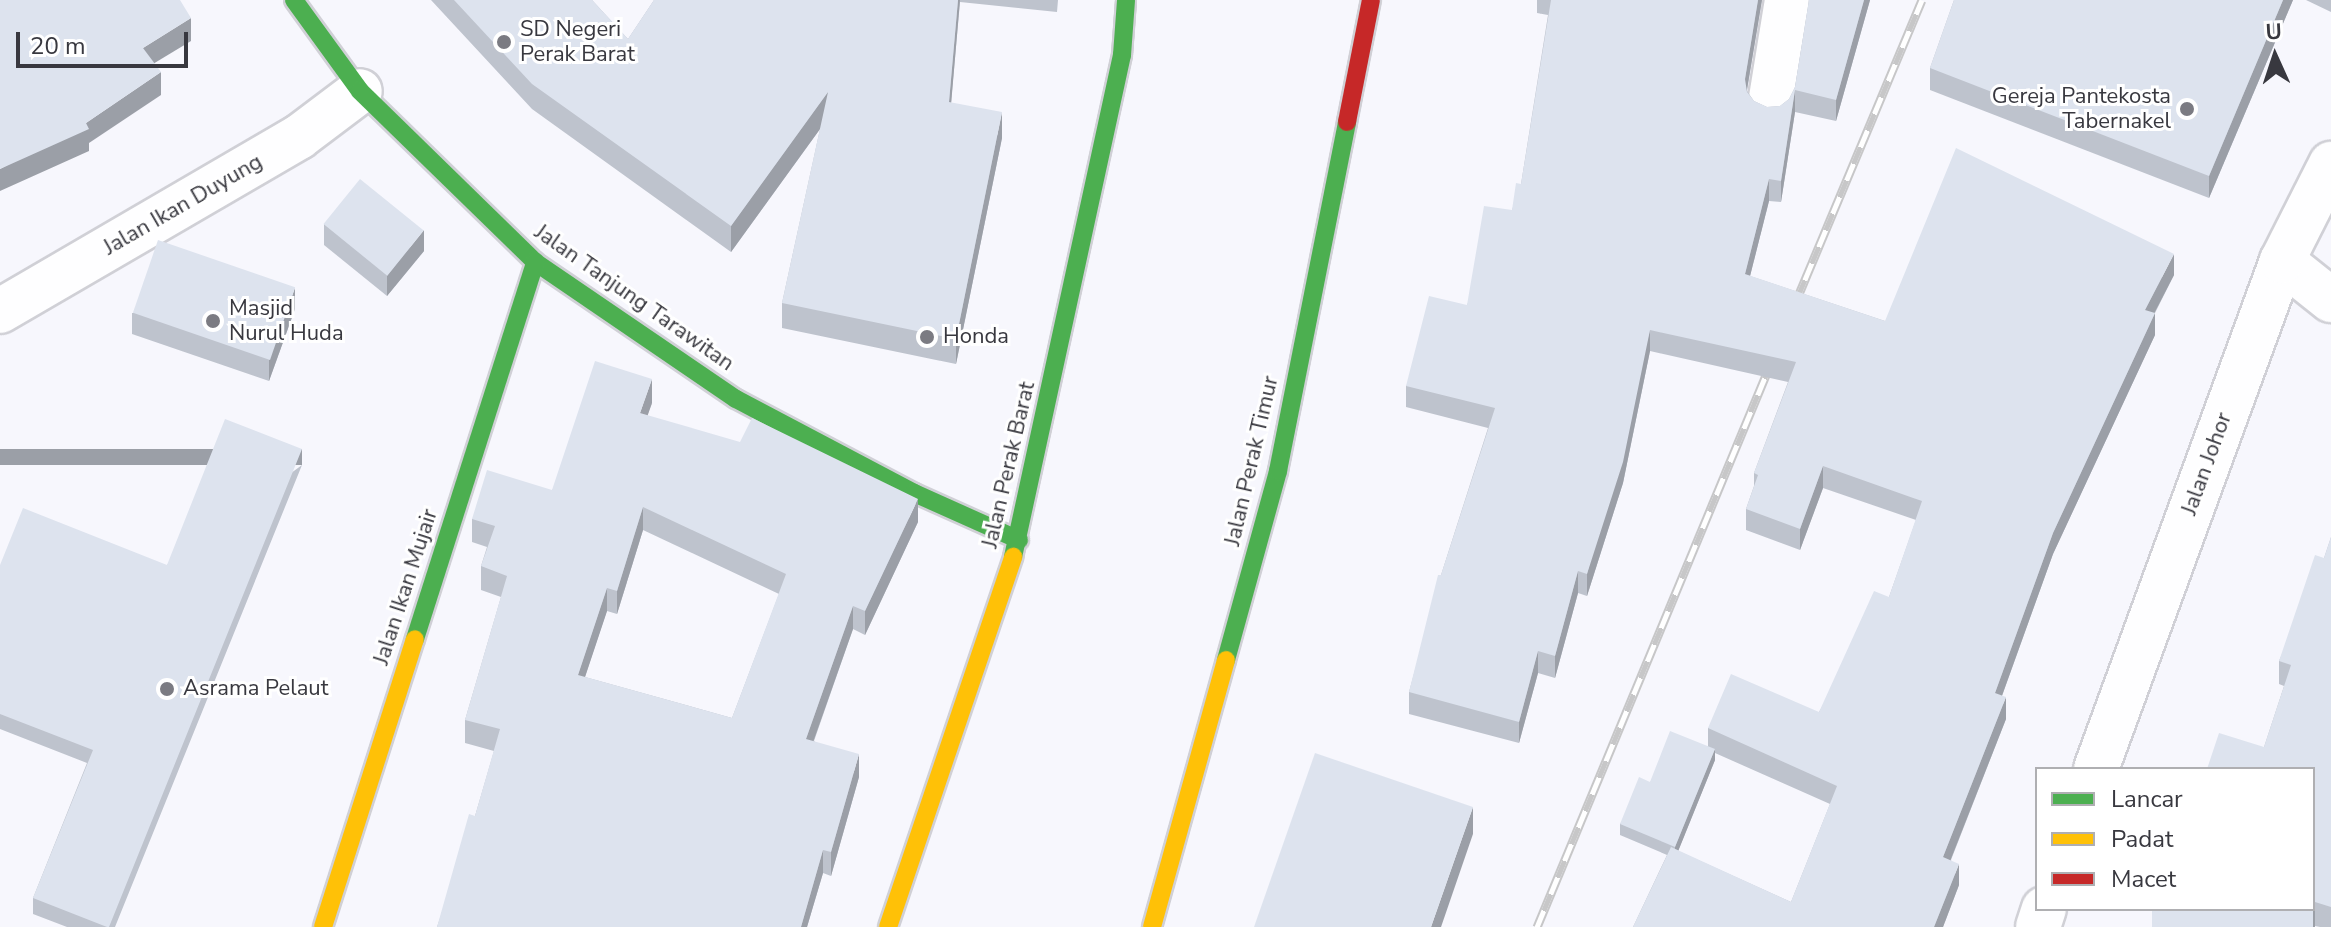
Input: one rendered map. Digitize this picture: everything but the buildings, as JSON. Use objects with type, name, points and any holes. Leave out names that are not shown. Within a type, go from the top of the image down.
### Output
[{"type":"main road","name":"Jalan Tanjung Tarawitan","points":[[294,0],[360,91],[535,262],[736,399],[914,493],[1019,540]]},
{"type":"main road","name":"Jalan Perak Barat","points":[[888,927],[1019,540],[1122,55],[1126,0]]},
{"type":"main road","name":"Jalan Perak Timur","points":[[1152,927],[1278,471],[1371,0]]},
{"type":"main road","name":"Jalan Ikan Mujair","points":[[323,927],[535,262]]},
{"type":"street","points":[[1770,104],[1787,0]]},
{"type":"street","name":"Jalan Ikan Duyung","points":[[0,311],[299,137],[360,91]]},
{"type":"street","name":"Jalan Johor","points":[[2097,767],[2282,261],[2331,164]]},
{"type":"street","points":[[2282,261],[2331,300]]},
{"type":"railway","points":[[1791,313],[1922,0]]},
{"type":"railway","points":[[1537,927],[1773,358]]},
{"type":"traffic: fast","points":[[294,0],[360,91],[535,262],[736,399],[914,493],[1019,540]]},
{"type":"traffic: fast","points":[[1013,557],[1122,55],[1126,0]]},
{"type":"traffic: fast","points":[[1226,660],[1278,471],[1347,122]]},
{"type":"traffic: fast","points":[[415,639],[535,262]]},
{"type":"traffic: slow","points":[[888,927],[1013,557]]},
{"type":"traffic: slow","points":[[323,927],[415,639]]},
{"type":"traffic: slow","points":[[1152,927],[1226,660]]},
{"type":"traffic: jam","points":[[1347,122],[1371,0]]},
{"type":"place","name":"SD Negeri Perak Barat","points":[[504,42]]},
{"type":"place","name":"Gereja Pantekosta Tabernakel","points":[[2187,109]]},
{"type":"place","name":"Masjid Nurul Huda","points":[[213,321]]},
{"type":"place","name":"Honda","points":[[927,337]]},
{"type":"place","name":"Asrama Pelaut","points":[[167,689]]}]
